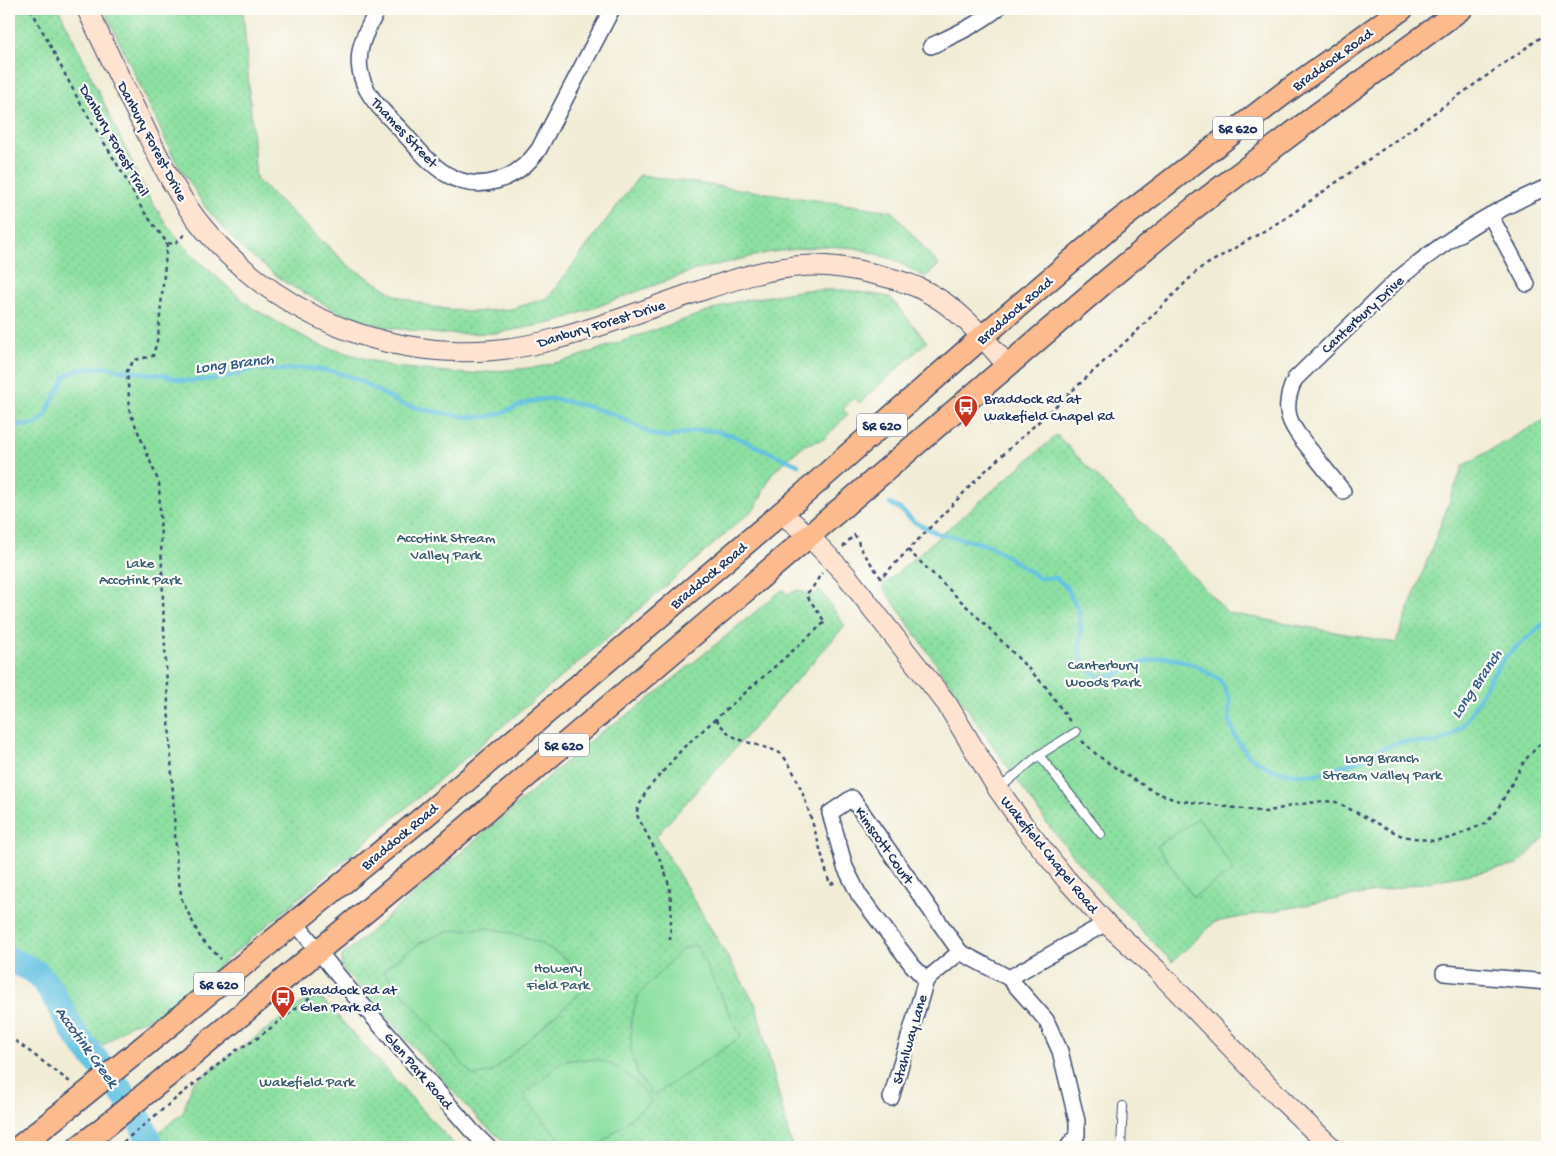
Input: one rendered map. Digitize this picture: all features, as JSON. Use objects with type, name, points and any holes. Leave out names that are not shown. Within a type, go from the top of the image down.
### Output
[{"type":"main road","name":"Braddock Road","points":[[19,1147],[434,808],[781,513],[982,337],[1119,221],[1283,94],[1402,9]]},
{"type":"main road","name":"SR 620","points":[[86,1142],[318,952],[1194,208],[1461,9]]},
{"type":"street","name":"Danbury Forest Drive","points":[[86,9],[166,172],[184,202],[199,222],[229,256],[284,299],[312,315],[344,329],[408,347],[443,351],[484,351],[544,342],[586,330],[736,278],[801,266],[829,266],[854,269],[890,278],[920,288],[942,300],[961,314],[1007,365]]},
{"type":"street","name":"Thames Street","points":[[378,9],[362,39],[359,53],[364,85],[372,100],[447,175],[462,181],[478,184],[508,178],[521,170],[532,159],[612,9]]},
{"type":"street","points":[[931,46],[984,19],[996,9]]},
{"type":"street","name":"Canterbury Drive","points":[[1343,491],[1294,430],[1287,404],[1295,379],[1408,271],[1465,229],[1547,188]]},
{"type":"street","points":[[1490,215],[1527,284]]},
{"type":"street","name":"Wakefield Chapel Road","points":[[781,513],[809,536],[846,575],[947,704],[998,789],[1060,872],[1106,923],[1157,970],[1281,1099],[1331,1147]]},
{"type":"street","name":"Kimscott Court","points":[[926,980],[912,966],[859,895],[844,867],[830,812],[852,798],[960,952]]},
{"type":"street","name":"Glen Park Road","points":[[295,922],[359,1001],[488,1147]]},
{"type":"street","points":[[1009,978],[1106,923]]},
{"type":"street","points":[[960,952],[1009,978],[1046,1020],[1060,1051],[1077,1121],[1077,1135],[1068,1147]]},
{"type":"street","name":"Stahlway Lane","points":[[891,1098],[926,980],[960,952]]},
{"type":"street","points":[[1444,973],[1547,982]]},
{"type":"lane","points":[[998,789],[1039,755],[1076,732]]},
{"type":"lane","points":[[1039,755],[1101,834]]},
{"type":"lane","points":[[1122,1106],[1122,1147]]},
{"type":"path","name":"Danbury Forest Trail","points":[[31,9],[79,101],[142,209],[168,242]]},
{"type":"path","points":[[881,578],[938,517],[1028,430],[1137,331],[1199,269],[1286,218],[1547,33]]},
{"type":"path","points":[[199,222],[174,244],[168,242],[158,337],[153,356],[134,360],[127,371],[130,412],[159,483],[164,628],[177,869],[182,900],[201,939],[233,973]]},
{"type":"path","points":[[908,550],[988,627],[1046,687],[1086,745],[1110,764],[1153,791],[1175,800],[1266,812],[1295,805],[1323,801],[1336,802],[1402,836],[1433,841],[1451,838],[1486,823],[1496,812],[1525,760],[1547,736]]},
{"type":"path","points":[[670,940],[670,891],[662,863],[636,813],[646,791],[684,746],[825,622],[808,596],[814,583]]},
{"type":"path","points":[[716,719],[724,730],[740,741],[778,752],[786,760],[804,799],[830,884],[850,878]]},
{"type":"path","points":[[117,1147],[234,1051],[255,1040],[317,992],[330,991],[337,995]]},
{"type":"path","points":[[9,1036],[70,1082]]},
{"type":"green space","points":[[9,9],[59,9],[147,194],[167,225],[195,258],[252,308],[319,345],[394,367],[467,374],[539,367],[571,359],[735,302],[805,290],[844,290],[890,297],[927,342],[859,403],[854,398],[843,409],[848,414],[824,439],[804,445],[772,473],[756,507],[581,660],[163,1013],[128,1026],[103,1046],[9,963]]},
{"type":"green space","points":[[104,9],[243,9],[256,179],[349,266],[397,296],[433,307],[472,312],[511,309],[548,298],[640,175],[892,211],[939,265],[925,277],[892,259],[856,248],[824,246],[771,252],[695,270],[556,322],[497,333],[439,334],[385,327],[337,311],[286,283],[241,248],[206,208],[174,158]]},
{"type":"green space","points":[[1547,418],[1547,834],[1518,865],[1215,922],[1172,962],[1091,877],[1049,826],[882,586],[1057,435],[1228,613],[1396,643],[1463,466]]},
{"type":"green space","name":"Howery Field Park","points":[[783,589],[787,594],[799,590],[812,596],[820,590],[845,626],[656,836],[756,1005],[792,1147],[511,1147],[481,1122],[344,970],[341,963],[342,956],[598,734],[642,705]]},
{"type":"green space","points":[[1199,818],[1234,870],[1193,897],[1157,846]]},
{"type":"green space","points":[[487,928],[518,935],[544,945],[568,961],[591,983],[492,1072],[473,1076],[383,970],[420,943],[448,931]]},
{"type":"green space","points":[[696,945],[741,1037],[653,1096],[638,1075],[631,1050],[631,1018],[639,994],[682,949]]},
{"type":"green space","name":"Wakefield Park","points":[[310,997],[323,1000],[456,1147],[140,1147],[183,1113],[192,1084]]},
{"type":"green space","points":[[579,1059],[603,1061],[624,1072],[651,1101],[597,1147],[567,1147],[523,1096],[561,1062]]},
{"type":"waterway","name":"Long Branch","points":[[9,424],[37,424],[46,415],[66,376],[80,369],[105,367],[164,375],[184,381],[206,380],[235,375],[256,368],[276,370],[307,368],[336,372],[357,379],[401,404],[436,412],[469,417],[487,417],[529,402],[556,399],[616,415],[654,435],[668,437],[699,430],[732,435],[798,465]]},
{"type":"waterway","name":"Long Branch","points":[[890,504],[900,509],[914,522],[936,533],[988,545],[1039,578],[1056,578],[1066,587],[1079,611],[1081,632],[1079,650],[1084,663],[1094,674],[1107,678],[1142,663],[1163,657],[1197,666],[1220,680],[1230,699],[1229,718],[1235,737],[1248,755],[1271,769],[1294,774],[1319,774],[1363,759],[1383,748],[1400,742],[1436,743],[1450,737],[1464,725],[1491,677],[1506,656],[1547,621]]},
{"type":"waterway","name":"Accotink Creek","points":[[9,959],[33,970],[45,982],[74,1032],[130,1104],[146,1132],[151,1147]]},
{"type":"place","name":"Braddock Rd at Wakefield Chapel Rd","points":[[966,428]]},
{"type":"place","name":"Braddock Rd at Glen Park Rd","points":[[283,1019]]},
{"type":"park label","name":"Accotink Stream Valley Park","points":[[446,546]]},
{"type":"park label","name":"Lake Accotink Park","points":[[140,570]]},
{"type":"park label","name":"Canterbury Woods Park","points":[[1103,672]]},
{"type":"park label","name":"Long Branch Stream Valley Park","points":[[1382,766]]}]
